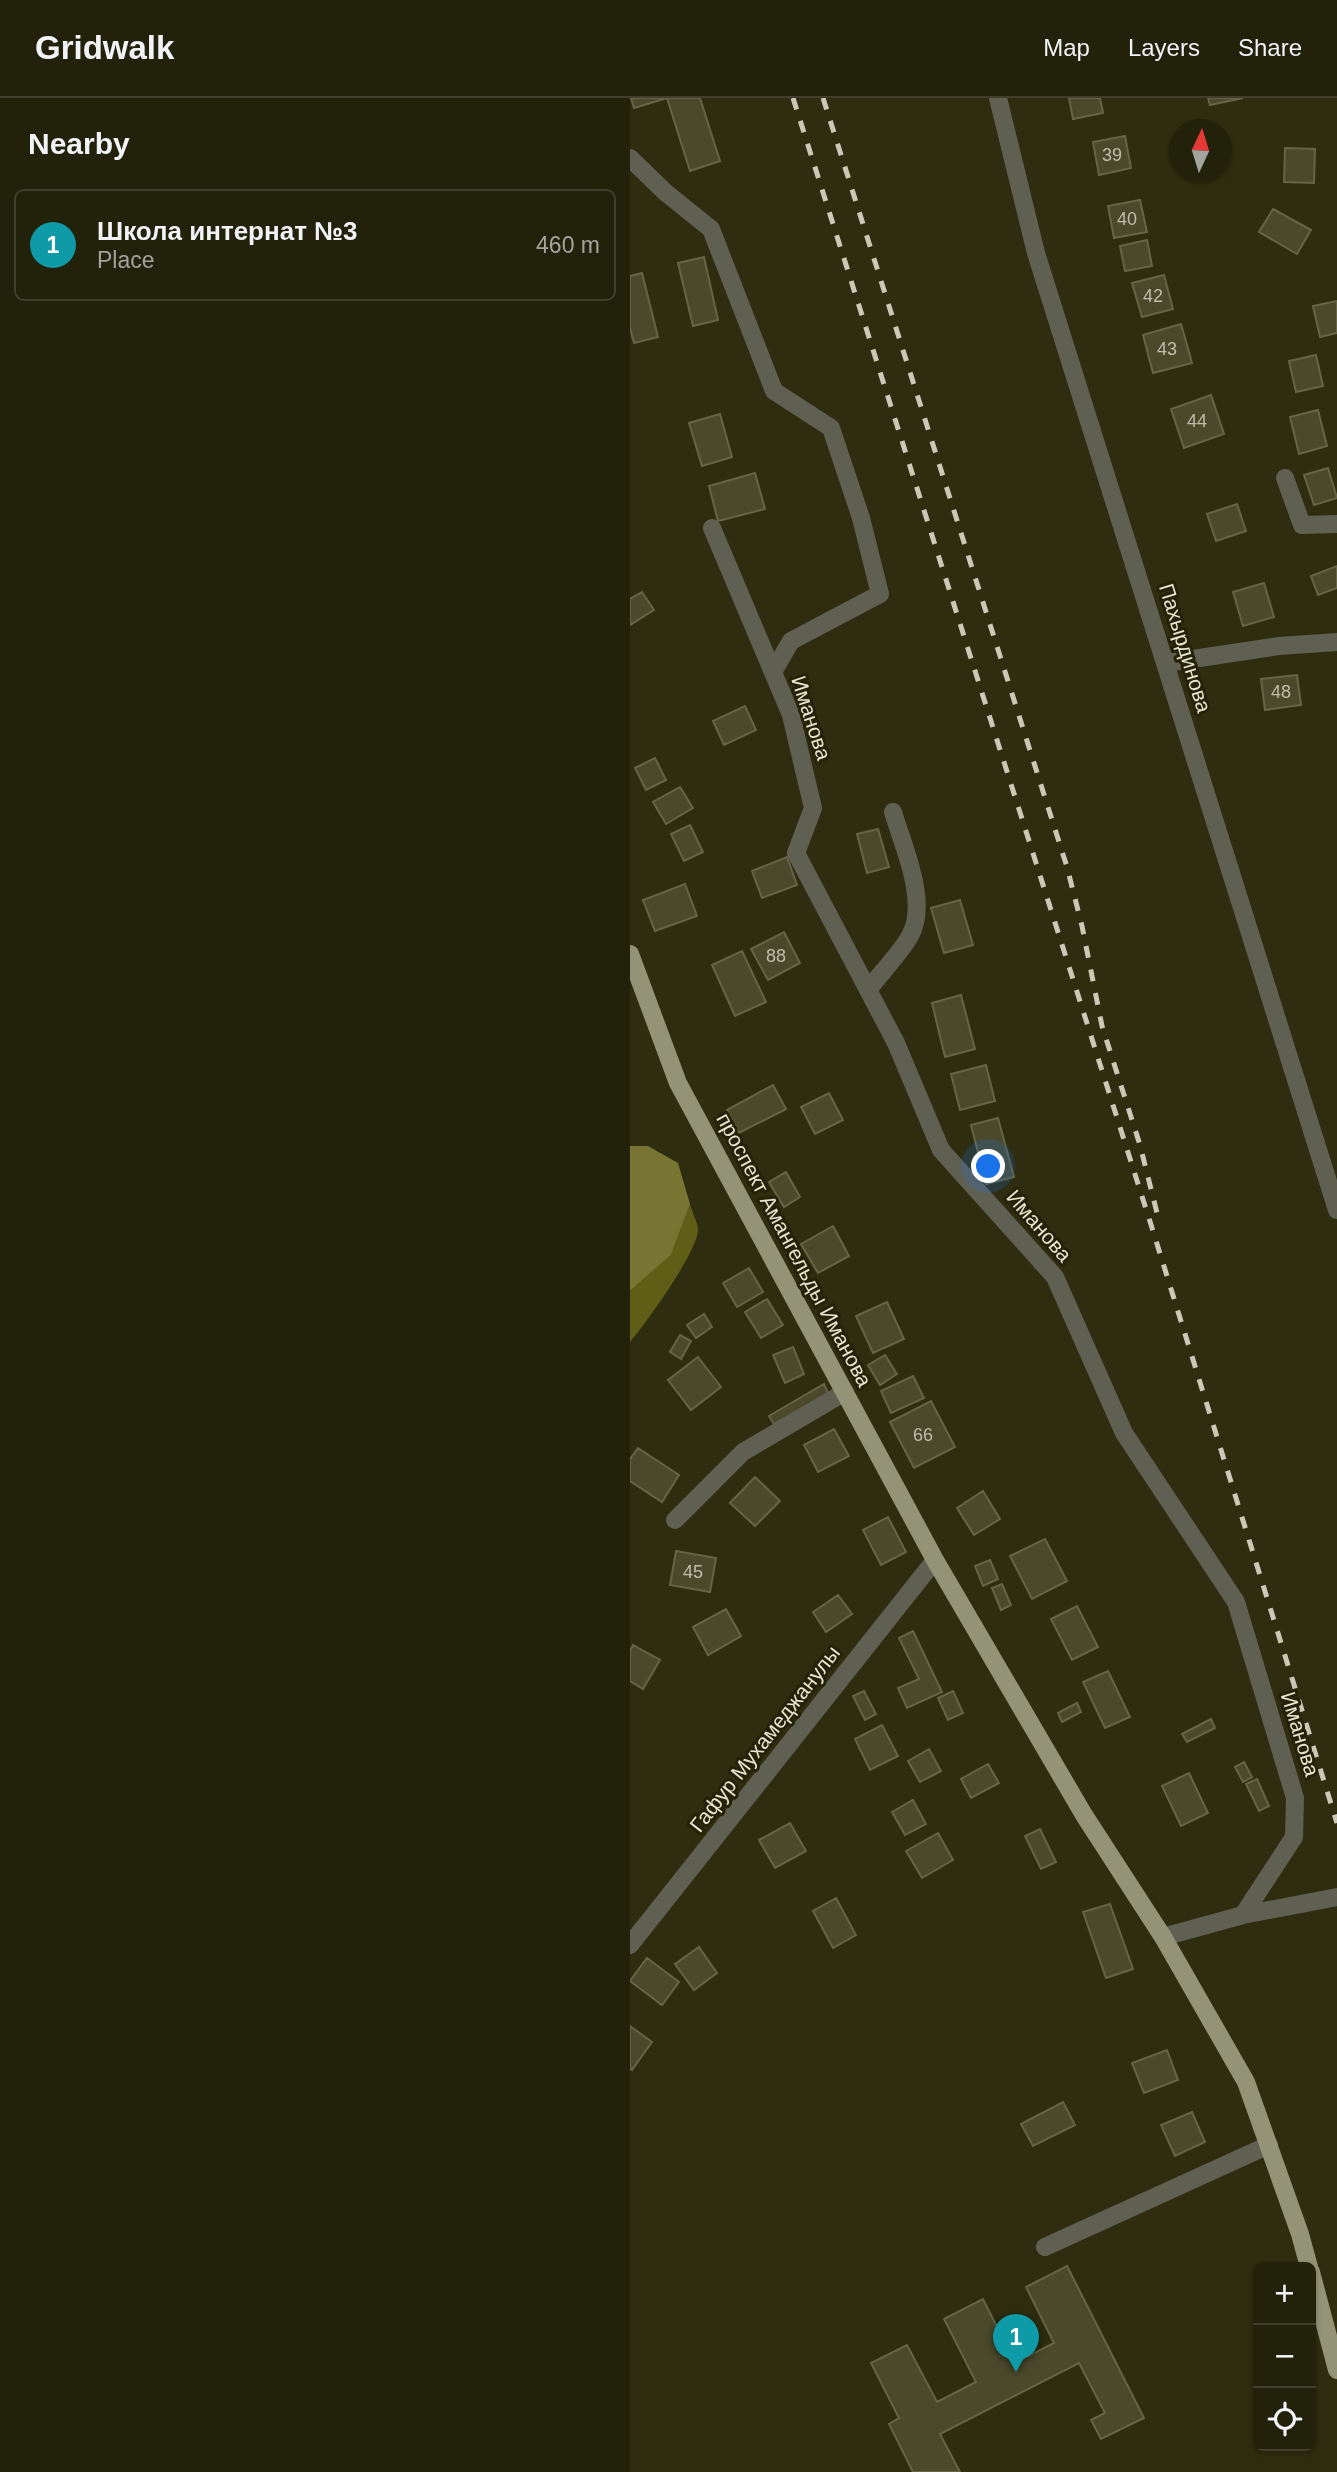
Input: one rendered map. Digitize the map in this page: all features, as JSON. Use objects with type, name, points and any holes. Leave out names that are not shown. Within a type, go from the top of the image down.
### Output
[{"type":"main road","name":"проспект Амангельды Иманова","points":[[630,954],[678,1083],[935,1560]]},
{"type":"main road","points":[[935,1560],[1084,1815],[1163,1937],[1247,2082],[1308,2262]]},
{"type":"main road","points":[[1316,2291],[1337,2370]]},
{"type":"street","name":"Пахырдинова","points":[[998,98],[1036,253],[1337,1210]]},
{"type":"street","points":[[630,158],[711,229],[774,391],[831,428],[861,518],[880,594],[792,641],[773,672]]},
{"type":"street","points":[[1285,478],[1302,524],[1337,524]]},
{"type":"street","name":"Иманова","points":[[712,528],[790,715],[813,808],[796,853],[896,1043],[941,1150],[1055,1277],[1125,1433],[1236,1602],[1295,1798],[1294,1837],[1242,1914]]},
{"type":"street","points":[[1166,663],[1279,646],[1337,642]]},
{"type":"street","points":[[868,990],[912,933],[916,911],[916,890],[893,812]]},
{"type":"street","points":[[675,1520],[743,1452],[845,1392]]},
{"type":"street","name":"Гафур Мухамеджанулы","points":[[630,1945],[935,1560]]},
{"type":"street","points":[[1163,1937],[1242,1914],[1337,1897]]},
{"type":"street","points":[[1045,2247],[1269,2146]]},
{"type":"shaded area","points":[[630,1146],[648,1146],[678,1163],[690,1204],[671,1255],[630,1291]]},
{"type":"shaded area","points":[[690,1204],[698,1230],[689,1255],[670,1288],[630,1342],[630,1291],[671,1255]]},
{"type":"building","points":[[631,98],[667,98],[634,108]]},
{"type":"building","points":[[667,98],[700,98],[720,161],[690,171]]},
{"type":"building","points":[[1069,98],[1100,98],[1103,113],[1073,119]]},
{"type":"building","points":[[1208,98],[1243,98],[1210,105]]},
{"type":"building","points":[[1125,136],[1131,168],[1099,175],[1093,142]]},
{"type":"building","points":[[1285,148],[1315,149],[1314,183],[1284,182]]},
{"type":"building","points":[[1140,200],[1147,232],[1114,238],[1108,206]]},
{"type":"building","points":[[1273,209],[1311,230],[1297,254],[1259,232]]},
{"type":"building","points":[[1147,240],[1152,266],[1125,271],[1120,246]]},
{"type":"building","points":[[704,257],[718,320],[693,326],[678,263]]},
{"type":"building","points":[[642,273],[658,337],[634,343],[630,328],[630,276]]},
{"type":"building","points":[[1164,275],[1173,309],[1142,317],[1132,283]]},
{"type":"building","points":[[1337,301],[1337,333],[1320,337],[1313,306]]},
{"type":"building","points":[[1181,324],[1192,363],[1153,373],[1143,335]]},
{"type":"building","points":[[1316,355],[1323,386],[1296,392],[1289,361]]},
{"type":"building","points":[[1211,395],[1224,434],[1184,448],[1171,409]]},
{"type":"building","points":[[1318,410],[1327,446],[1299,454],[1290,417]]},
{"type":"building","points":[[720,414],[732,457],[702,466],[689,423]]},
{"type":"building","points":[[1328,468],[1337,498],[1314,505],[1304,475]]},
{"type":"building","points":[[755,473],[765,509],[718,521],[709,486]]},
{"type":"building","points":[[1237,504],[1246,531],[1216,541],[1207,514]]},
{"type":"building","points":[[1337,566],[1337,588],[1318,595],[1311,576]]},
{"type":"building","points":[[1264,583],[1274,617],[1243,626],[1233,592]]},
{"type":"building","points":[[642,592],[654,610],[630,625],[630,599]]},
{"type":"building","points":[[1297,675],[1301,705],[1265,710],[1261,679]]},
{"type":"building","points":[[745,706],[756,730],[724,745],[713,721]]},
{"type":"building","points":[[655,758],[666,780],[646,790],[635,768]]},
{"type":"building","points":[[680,787],[693,808],[666,824],[653,802]]},
{"type":"building","points":[[690,825],[703,852],[684,861],[671,834]]},
{"type":"building","points":[[878,829],[889,867],[867,873],[857,834]]},
{"type":"building","points":[[787,857],[797,885],[762,898],[752,871]]},
{"type":"building","points":[[685,884],[697,916],[655,931],[643,900]]},
{"type":"building","points":[[960,900],[973,945],[944,953],[931,908]]},
{"type":"building","points":[[784,932],[800,963],[768,980],[751,949]]},
{"type":"building","points":[[742,951],[766,1002],[735,1016],[712,965]]},
{"type":"building","points":[[961,995],[975,1049],[945,1057],[932,1003]]},
{"type":"building","points":[[986,1065],[995,1101],[960,1110],[951,1074]]},
{"type":"building","points":[[773,1085],[786,1109],[739,1133],[727,1110]]},
{"type":"building","points":[[829,1093],[843,1120],[815,1134],[801,1107]]},
{"type":"building","points":[[998,1118],[1014,1177],[986,1184],[971,1125]]},
{"type":"building","points":[[786,1172],[800,1197],[784,1207],[769,1182]]},
{"type":"building","points":[[833,1226],[849,1256],[818,1273],[801,1244]]},
{"type":"building","points":[[749,1268],[763,1292],[737,1307],[723,1283]]},
{"type":"building","points":[[767,1299],[783,1325],[761,1338],[745,1312]]},
{"type":"building","points":[[887,1302],[904,1339],[873,1353],[856,1316]]},
{"type":"building","points":[[704,1314],[712,1327],[696,1338],[687,1325]]},
{"type":"building","points":[[680,1335],[691,1341],[681,1359],[670,1352]]},
{"type":"building","points":[[793,1347],[804,1374],[785,1383],[773,1355]]},
{"type":"building","points":[[885,1355],[897,1374],[880,1385],[868,1365]]},
{"type":"building","points":[[698,1357],[721,1387],[691,1410],[668,1380]]},
{"type":"building","points":[[913,1376],[924,1398],[891,1413],[881,1391]]},
{"type":"building","points":[[824,1384],[828,1393],[774,1424],[769,1416]]},
{"type":"building","points":[[931,1401],[955,1447],[914,1468],[890,1422]]},
{"type":"building","points":[[834,1429],[849,1456],[818,1472],[804,1445]]},
{"type":"building","points":[[638,1448],[679,1475],[662,1502],[630,1481],[630,1459]]},
{"type":"building","points":[[755,1477],[780,1501],[755,1526],[730,1503]]},
{"type":"building","points":[[983,1491],[1000,1519],[974,1535],[957,1508]]},
{"type":"building","points":[[888,1517],[906,1552],[881,1565],[863,1530]]},
{"type":"building","points":[[1045,1539],[1067,1581],[1032,1599],[1010,1556]]},
{"type":"building","points":[[676,1551],[716,1558],[710,1592],[670,1585]]},
{"type":"building","points":[[990,1560],[998,1579],[983,1586],[975,1566]]},
{"type":"building","points":[[1002,1584],[1011,1605],[1001,1610],[992,1588]]},
{"type":"building","points":[[838,1595],[852,1614],[826,1632],[813,1612]]},
{"type":"building","points":[[1077,1606],[1098,1647],[1072,1660],[1051,1619]]},
{"type":"building","points":[[726,1609],[741,1636],[708,1655],[693,1627]]},
{"type":"building","points":[[913,1631],[942,1692],[907,1708],[898,1688],[919,1679],[899,1638]]},
{"type":"building","points":[[633,1645],[660,1660],[643,1689],[630,1681],[630,1651]]},
{"type":"building","points":[[1108,1671],[1130,1717],[1105,1728],[1083,1682]]},
{"type":"building","points":[[864,1691],[876,1714],[865,1720],[853,1696]]},
{"type":"building","points":[[953,1691],[963,1713],[948,1720],[938,1698]]},
{"type":"building","points":[[1077,1703],[1081,1712],[1062,1722],[1058,1713]]},
{"type":"building","points":[[1211,1719],[1215,1728],[1187,1742],[1182,1734]]},
{"type":"building","points":[[882,1725],[898,1756],[870,1770],[855,1739]]},
{"type":"building","points":[[929,1749],[941,1771],[920,1782],[908,1761]]},
{"type":"building","points":[[1244,1762],[1252,1777],[1243,1782],[1235,1767]]},
{"type":"building","points":[[988,1764],[999,1783],[971,1798],[961,1779]]},
{"type":"building","points":[[1189,1773],[1208,1813],[1181,1826],[1162,1786]]},
{"type":"building","points":[[1257,1779],[1269,1806],[1259,1811],[1246,1784]]},
{"type":"building","points":[[913,1800],[926,1824],[905,1835],[892,1812]]},
{"type":"building","points":[[790,1823],[806,1851],[775,1868],[759,1840]]},
{"type":"building","points":[[1040,1829],[1056,1862],[1041,1869],[1025,1836]]},
{"type":"building","points":[[938,1833],[953,1860],[922,1878],[906,1851]]},
{"type":"building","points":[[836,1898],[856,1935],[833,1948],[813,1911]]},
{"type":"building","points":[[1110,1904],[1133,1969],[1106,1978],[1083,1912]]},
{"type":"building","points":[[699,1947],[717,1973],[694,1990],[675,1964]]},
{"type":"building","points":[[647,1958],[679,1982],[662,2005],[630,1981]]},
{"type":"building","points":[[630,2026],[652,2042],[632,2070],[630,2068]]},
{"type":"building","points":[[1167,2050],[1178,2080],[1144,2093],[1132,2063]]},
{"type":"building","points":[[1063,2102],[1075,2125],[1033,2146],[1021,2124]]},
{"type":"building","points":[[1192,2112],[1205,2142],[1175,2156],[1161,2125]]},
{"type":"building","points":[[1067,2266],[1144,2418],[1101,2439],[1091,2420],[1105,2413],[1079,2363],[940,2434],[960,2472],[913,2472],[889,2424],[899,2418],[871,2363],[907,2345],[937,2402],[976,2382],[944,2319],[983,2299],[1015,2363],[1054,2343],[1026,2287]]},
{"type":"railway","points":[[793,98],[1153,1231],[1337,1823]]},
{"type":"railway","points":[[823,98],[1067,867],[1102,1026],[1140,1145],[1159,1221]]},
{"type":"place","name":"Школа интернат №3","points":[[1016,2372]]}]
